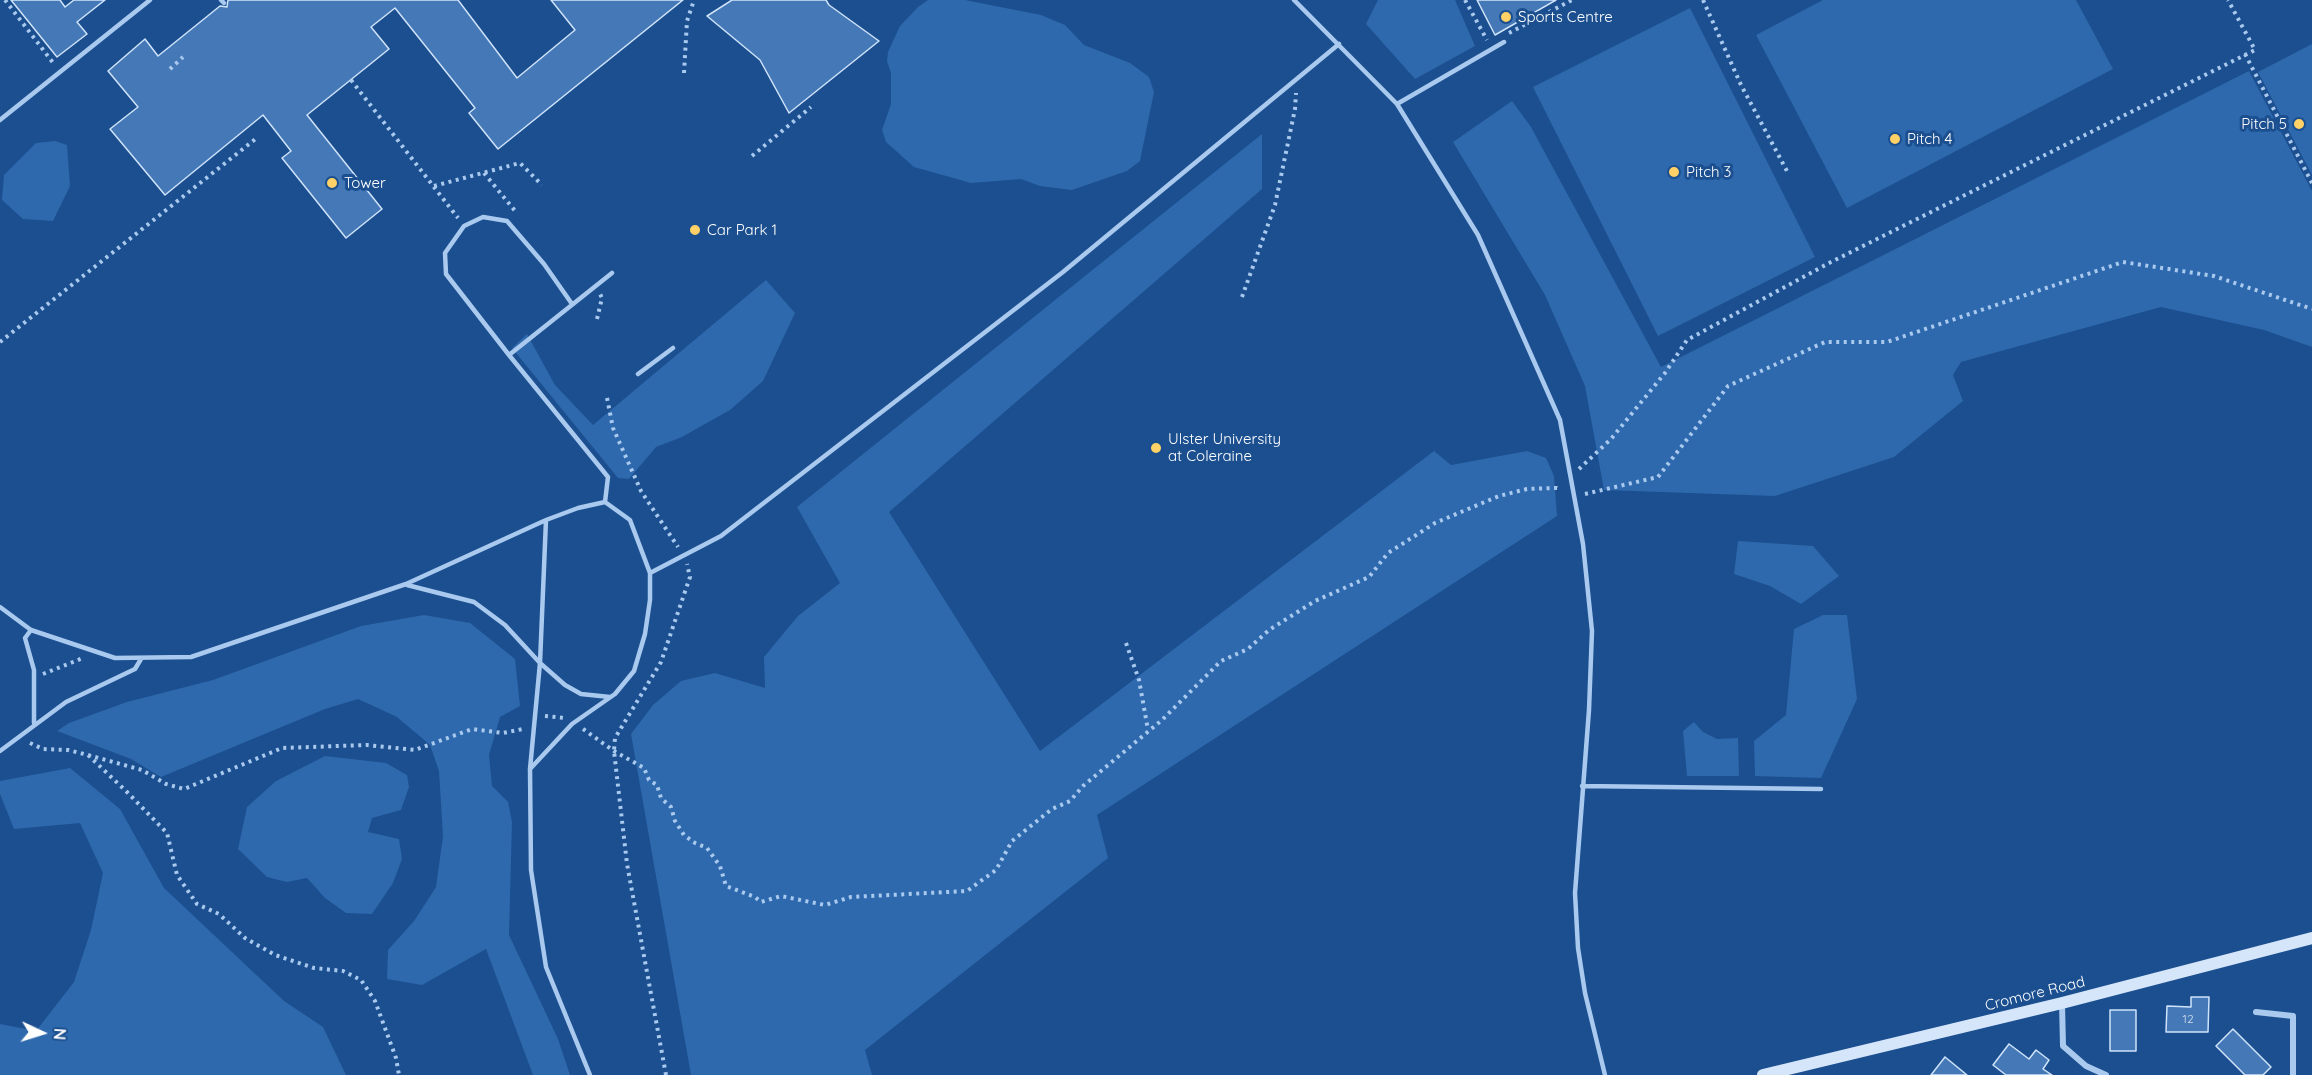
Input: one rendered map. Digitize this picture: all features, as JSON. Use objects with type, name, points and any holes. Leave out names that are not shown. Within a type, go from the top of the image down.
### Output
[{"type":"main road","name":"Cromore Road","points":[[1763,1075],[2062,1003],[2312,938]]},
{"type":"street","points":[[2062,1003],[2063,1046],[2086,1066],[2106,1075]]},
{"type":"street","points":[[2256,1012],[2293,1016],[2293,1075]]},
{"type":"lane","points":[[0,120],[150,0]]},
{"type":"lane","points":[[1294,0],[1397,104],[1479,235],[1560,420],[1583,544],[1592,631],[1589,711],[1575,894],[1578,948],[1585,993],[1605,1075]]},
{"type":"lane","points":[[1300,5],[1304,0]]},
{"type":"lane","points":[[1397,104],[1504,42]]},
{"type":"lane","points":[[650,573],[721,536],[1063,272],[1339,44]]},
{"type":"lane","points":[[572,304],[544,264],[507,221],[483,217],[464,226],[445,253],[446,274],[608,477],[605,502]]},
{"type":"lane","points":[[509,355],[612,273]]},
{"type":"lane","points":[[638,374],[672,348]]},
{"type":"lane","points":[[0,607],[31,630],[115,658],[191,657],[406,584],[546,520],[578,508],[605,502],[630,520],[650,573],[650,600],[639,656],[634,672],[615,694],[575,721],[530,769]]},
{"type":"lane","points":[[546,520],[540,663],[530,769],[531,870],[546,967],[590,1075]]},
{"type":"lane","points":[[406,584],[474,602],[505,625],[540,663],[565,685],[581,694],[609,697],[615,694]]},
{"type":"lane","points":[[31,630],[25,638],[34,677],[34,723]]},
{"type":"lane","points":[[0,751],[34,723],[66,702],[135,669],[141,659]]},
{"type":"lane","points":[[1582,786],[1821,789]]},
{"type":"path","points":[[4,0],[60,71]]},
{"type":"path","points":[[684,73],[687,21],[694,0]]},
{"type":"path","points":[[1465,0],[1489,42]]},
{"type":"path","points":[[1499,37],[1572,0]]},
{"type":"path","points":[[1703,0],[1741,85],[1788,173]]},
{"type":"path","points":[[1557,488],[1611,439],[1665,373],[1687,340],[1842,257],[2255,50],[2228,0]]},
{"type":"path","points":[[1504,42],[1509,33]]},
{"type":"path","points":[[2245,54],[2312,183]]},
{"type":"path","points":[[170,69],[183,57]]},
{"type":"path","points":[[351,80],[464,226]]},
{"type":"path","points":[[1242,297],[1275,205],[1295,109],[1297,80]]},
{"type":"path","points":[[752,156],[811,107]]},
{"type":"path","points":[[0,342],[258,137]]},
{"type":"path","points":[[434,186],[520,163],[542,185]]},
{"type":"path","points":[[18,738],[43,749],[68,750],[142,770],[166,784],[184,789],[282,748],[367,745],[415,750],[472,729],[503,733],[522,729],[529,717],[554,716],[575,721],[614,751],[644,768],[650,780],[657,785],[661,798],[671,807],[675,821],[684,835],[694,843],[707,848],[720,866],[726,886],[755,897],[760,902],[781,896],[825,905],[852,897],[967,891],[996,870],[1012,842],[1053,809],[1070,801],[1083,786],[1149,731],[1221,661],[1248,649],[1269,630],[1315,601],[1369,577],[1388,553],[1435,523],[1499,496],[1527,489],[1557,488],[1574,497],[1658,477],[1728,386],[1825,342],[1887,342],[2123,262],[2214,276],[2312,309]]},
{"type":"path","points":[[607,398],[613,428],[641,491],[684,555],[690,576],[661,662],[615,738],[614,751],[627,864],[666,1075]]},
{"type":"path","points":[[1126,643],[1139,680],[1149,731]]},
{"type":"path","points":[[34,677],[75,663],[83,658],[87,648]]},
{"type":"path","points":[[88,755],[167,833],[177,875],[197,904],[219,914],[238,932],[276,955],[314,968],[342,971],[362,980],[375,1001],[396,1058],[399,1075]]},
{"type":"shaded area","points":[[928,0],[965,0],[1041,15],[1065,25],[1084,45],[1130,63],[1149,77],[1154,92],[1140,161],[1127,171],[1072,190],[1040,186],[1021,179],[971,183],[914,167],[886,142],[882,130],[891,104],[891,73],[887,61],[888,52],[900,26]]},
{"type":"shaded area","points":[[1378,0],[1455,0],[1475,46],[1415,79],[1366,24]]},
{"type":"shaded area","name":"Pitch 4","points":[[1823,0],[2076,0],[2113,69],[1847,208],[1756,35]]},
{"type":"shaded area","name":"Pitch 3","points":[[1690,8],[1815,257],[1658,336],[1533,87]]},
{"type":"shaded area","name":"Pitch 5","points":[[2312,44],[2312,175],[2258,72]]},
{"type":"shaded area","points":[[2249,71],[2312,191],[2312,347],[2264,330],[2161,307],[1961,362],[1953,375],[1963,401],[1894,457],[1775,496],[1604,490],[1585,386],[1545,295],[1453,142],[1512,101],[1531,127],[1661,367]]},
{"type":"shaded area","points":[[1262,134],[1262,189],[889,512],[1040,751],[1434,451],[1451,465],[1527,451],[1546,458],[1554,476],[1557,516],[1097,815],[1108,858],[865,1050],[872,1075],[691,1075],[631,734],[653,705],[681,681],[715,673],[765,688],[764,657],[798,616],[840,583],[797,507]]},
{"type":"shaded area","points":[[55,141],[67,145],[70,186],[53,221],[23,219],[2,200],[4,175],[36,143]]},
{"type":"shaded area","points":[[766,280],[795,313],[763,381],[730,410],[682,437],[656,447],[629,479],[618,478],[512,348],[527,334],[555,385],[593,425]]},
{"type":"shaded area","points":[[1738,541],[1813,546],[1839,576],[1801,604],[1770,586],[1734,574]]},
{"type":"shaded area","points":[[424,615],[470,623],[515,659],[520,706],[500,717],[489,755],[492,786],[508,802],[512,822],[509,935],[558,1039],[570,1075],[533,1075],[486,949],[422,985],[387,979],[388,950],[414,921],[436,887],[443,836],[439,771],[430,745],[397,717],[358,699],[325,709],[161,777],[131,759],[57,731],[69,723],[127,702],[213,680],[361,626]]},
{"type":"shaded area","points":[[1823,615],[1847,615],[1857,699],[1821,778],[1755,776],[1754,741],[1786,715],[1794,629]]},
{"type":"shaded area","points":[[1694,722],[1703,732],[1717,739],[1738,738],[1739,776],[1687,776],[1683,731]]},
{"type":"shaded area","points":[[325,756],[386,763],[407,775],[409,787],[401,810],[372,818],[368,832],[399,839],[402,859],[393,883],[372,914],[346,913],[325,898],[307,878],[287,882],[267,877],[238,849],[247,807],[276,781]]},
{"type":"shaded area","points":[[70,768],[120,809],[164,888],[284,1001],[323,1027],[346,1075],[0,1075],[0,1024],[36,1031],[74,982],[91,930],[103,873],[80,823],[14,829],[0,794],[0,781]]},
{"type":"building","points":[[11,0],[60,0],[65,7],[74,0],[105,0],[77,22],[87,34],[57,57]]},
{"type":"building","points":[[228,0],[458,0],[517,78],[575,30],[551,0],[683,0],[498,149],[469,113],[475,108],[395,8],[371,27],[389,49],[307,115],[382,209],[346,238],[282,158],[291,151],[263,115],[165,195],[110,129],[138,107],[108,71],[145,39],[158,56],[220,6],[227,7]]},
{"type":"building","points":[[732,0],[826,0],[829,5],[879,41],[789,113],[760,60],[707,16]]},
{"type":"building","name":"Sports Centre","points":[[1477,0],[1556,0],[1495,35]]},
{"type":"building","points":[[2191,997],[2209,997],[2208,1032],[2166,1032],[2167,1006],[2191,1007]]},
{"type":"building","points":[[2110,1010],[2136,1010],[2136,1051],[2110,1051]]},
{"type":"building","points":[[2233,1029],[2271,1067],[2263,1075],[2245,1075],[2216,1046]]},
{"type":"building","points":[[2009,1044],[2029,1059],[2036,1050],[2049,1060],[2043,1069],[2052,1075],[2006,1075],[1993,1065]]},
{"type":"building","points":[[1945,1057],[1967,1075],[1931,1075]]},
{"type":"place","name":"Sports Centre","points":[[1506,17]]},
{"type":"place","name":"Pitch 5","points":[[2299,124]]},
{"type":"place","name":"Pitch 4","points":[[1895,139]]},
{"type":"place","name":"Pitch 3","points":[[1674,172]]},
{"type":"place","name":"Tower","points":[[332,183]]},
{"type":"place","name":"Car Park 1","points":[[695,230]]},
{"type":"place","name":"Ulster University at Coleraine","points":[[1156,448]]}]
